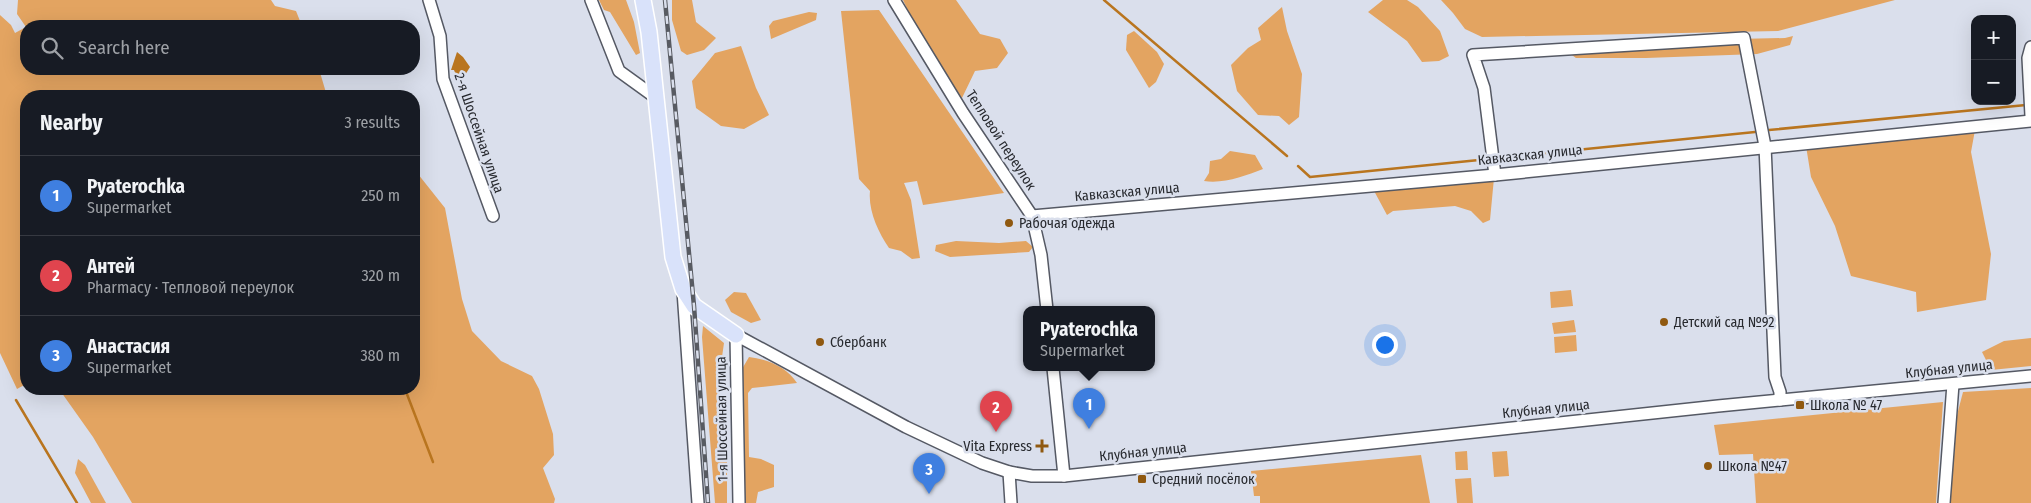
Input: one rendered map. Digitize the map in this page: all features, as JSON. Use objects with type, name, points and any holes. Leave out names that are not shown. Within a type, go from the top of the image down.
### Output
[{"type":"main road","points":[[643,0],[649,32],[674,257],[683,289],[694,306],[736,335]]},
{"type":"street","name":"2-я Шоссейная улица","points":[[429,0],[440,36],[442,79],[493,216]]},
{"type":"street","points":[[591,0],[619,71],[655,97]]},
{"type":"street","name":"Тепловой переулок","points":[[894,0],[963,113],[1032,216],[1040,255],[1046,306]]},
{"type":"street","points":[[1494,171],[1484,88],[1473,54],[1744,38],[1765,146],[1774,377],[1780,392],[1780,400]]},
{"type":"street","points":[[2031,47],[2028,58],[2031,116]]},
{"type":"street","name":"Кавказская улица","points":[[1032,216],[2031,121]]},
{"type":"street","points":[[683,289],[698,503]]},
{"type":"street","name":"Клубная улица","points":[[736,335],[954,451],[1009,472],[1032,476],[1064,476],[1780,400],[2031,376]]},
{"type":"street","name":"1-я Шоссейная улица","points":[[736,335],[738,503]]},
{"type":"street","points":[[1053,371],[1064,476]]},
{"type":"street","points":[[1944,503],[1953,384]]},
{"type":"street","points":[[1009,472],[1011,503]]},
{"type":"shaded area","points":[[18,0],[271,0],[275,6],[296,11],[300,20],[21,20],[17,14]]},
{"type":"shaded area","points":[[599,0],[626,0],[634,22],[640,53],[636,55],[610,12],[604,10]]},
{"type":"shaded area","points":[[672,0],[692,0],[696,22],[716,38],[704,50],[687,55],[681,51],[672,20]]},
{"type":"shaded area","points":[[903,0],[956,0],[980,34],[1000,39],[1008,53],[997,68],[975,71],[962,98],[924,44]]},
{"type":"shaded area","points":[[1383,0],[1407,0],[1418,7],[1440,31],[1449,56],[1439,61],[1422,62],[1407,41],[1368,12]]},
{"type":"shaded area","points":[[1441,0],[1895,0],[1778,31],[1482,37],[1465,29]]},
{"type":"shaded area","points":[[1282,7],[1287,31],[1302,74],[1299,117],[1289,125],[1279,116],[1258,115],[1237,91],[1231,65],[1248,48],[1261,40],[1258,28]]},
{"type":"shaded area","points":[[879,10],[1004,193],[923,205],[917,181],[904,183],[911,200],[920,258],[912,259],[901,251],[889,248],[875,221],[870,191],[859,179],[841,11]]},
{"type":"shaded area","points":[[809,12],[817,13],[816,20],[771,39],[769,26],[773,21]]},
{"type":"shaded area","points":[[0,15],[11,25],[15,33],[20,30],[20,75],[321,75],[325,90],[20,90],[20,387],[17,389],[0,353]]},
{"type":"shaded area","points":[[1134,31],[1157,52],[1164,64],[1156,82],[1149,88],[1126,50],[1127,35]]},
{"type":"shaded area","points":[[1793,36],[1790,45],[1757,54],[1646,58],[1576,58],[1569,53],[1562,43],[1785,38]]},
{"type":"shaded area","points":[[741,46],[756,88],[769,115],[744,129],[721,126],[696,108],[692,81],[715,53]]},
{"type":"shaded area","points":[[457,52],[470,67],[465,75],[456,75],[454,70],[451,70]]},
{"type":"shaded area","points":[[1975,130],[1971,152],[1991,254],[1986,300],[1917,312],[1916,292],[1851,276],[1835,226],[1811,177],[1806,146]]},
{"type":"shaded area","points":[[1230,151],[1255,155],[1263,169],[1242,177],[1212,182],[1204,181],[1209,173],[1210,161],[1221,159]]},
{"type":"shaded area","points":[[420,177],[445,208],[462,299],[472,331],[501,361],[532,376],[539,389],[553,434],[554,455],[543,468],[555,499],[554,503],[132,503],[93,437],[63,395],[420,395]]},
{"type":"shaded area","points":[[1494,178],[1490,220],[1483,223],[1471,211],[1455,206],[1393,211],[1387,215],[1373,189]]},
{"type":"shaded area","points":[[956,241],[999,243],[1026,241],[1033,247],[1029,252],[950,257],[935,251],[936,245]]},
{"type":"shaded area","points":[[1571,290],[1573,306],[1551,308],[1550,292]]},
{"type":"shaded area","points":[[734,292],[746,293],[761,320],[751,323],[731,312],[725,300]]},
{"type":"shaded area","points":[[1574,320],[1576,332],[1554,334],[1552,323]]},
{"type":"shaded area","points":[[703,326],[724,343],[719,378],[720,416],[727,445],[727,503],[715,503],[702,337]]},
{"type":"shaded area","points":[[1576,335],[1577,351],[1555,353],[1554,337]]},
{"type":"shaded area","points":[[2031,338],[2031,366],[1991,370],[1982,352],[2004,341]]},
{"type":"shaded area","points":[[749,357],[763,360],[782,368],[797,383],[752,388],[748,393],[749,457],[761,459],[774,465],[774,487],[758,492],[756,503],[743,503],[742,369]]},
{"type":"shaded area","points":[[2031,388],[2031,503],[1948,503],[1956,419],[1963,392]]},
{"type":"shaded area","points":[[1943,402],[1936,503],[1756,503],[1753,454],[1719,455],[1714,425]]},
{"type":"shaded area","points":[[1467,451],[1468,470],[1456,470],[1455,452]]},
{"type":"shaded area","points":[[1507,451],[1509,476],[1494,477],[1492,452]]},
{"type":"shaded area","points":[[1421,455],[1430,503],[1260,503],[1260,496],[1254,496],[1251,471]]},
{"type":"shaded area","points":[[78,459],[85,465],[106,503],[91,503],[75,473]]},
{"type":"shaded area","points":[[1471,478],[1473,503],[1457,503],[1455,479]]},
{"type":"waterway","points":[[1104,0],[1287,156]]},
{"type":"waterway","points":[[1769,130],[2026,105]]},
{"type":"waterway","points":[[1497,158],[1755,132]]},
{"type":"waterway","points":[[1298,166],[1310,177],[1489,159]]},
{"type":"waterway","points":[[407,395],[433,462]]},
{"type":"waterway","points":[[16,400],[77,503]]},
{"type":"railway","points":[[665,0],[694,306],[708,503]]},
{"type":"place","name":"Рабочая одежда","points":[[1009,223]]},
{"type":"place","name":"Детский сад №92","points":[[1664,322]]},
{"type":"place","name":"Сбербанк","points":[[820,342]]},
{"type":"place","name":"Школа № 47","points":[[1800,405]]},
{"type":"place","name":"Pyaterochka","points":[[1089,429]]},
{"type":"place","name":"Антей","points":[[996,432]]},
{"type":"place","name":"Vita Express","points":[[1042,446]]},
{"type":"place","name":"Школа №47","points":[[1708,466]]},
{"type":"place","name":"Средний посёлок","points":[[1142,479]]},
{"type":"place","name":"Анастасия","points":[[929,494]]}]
